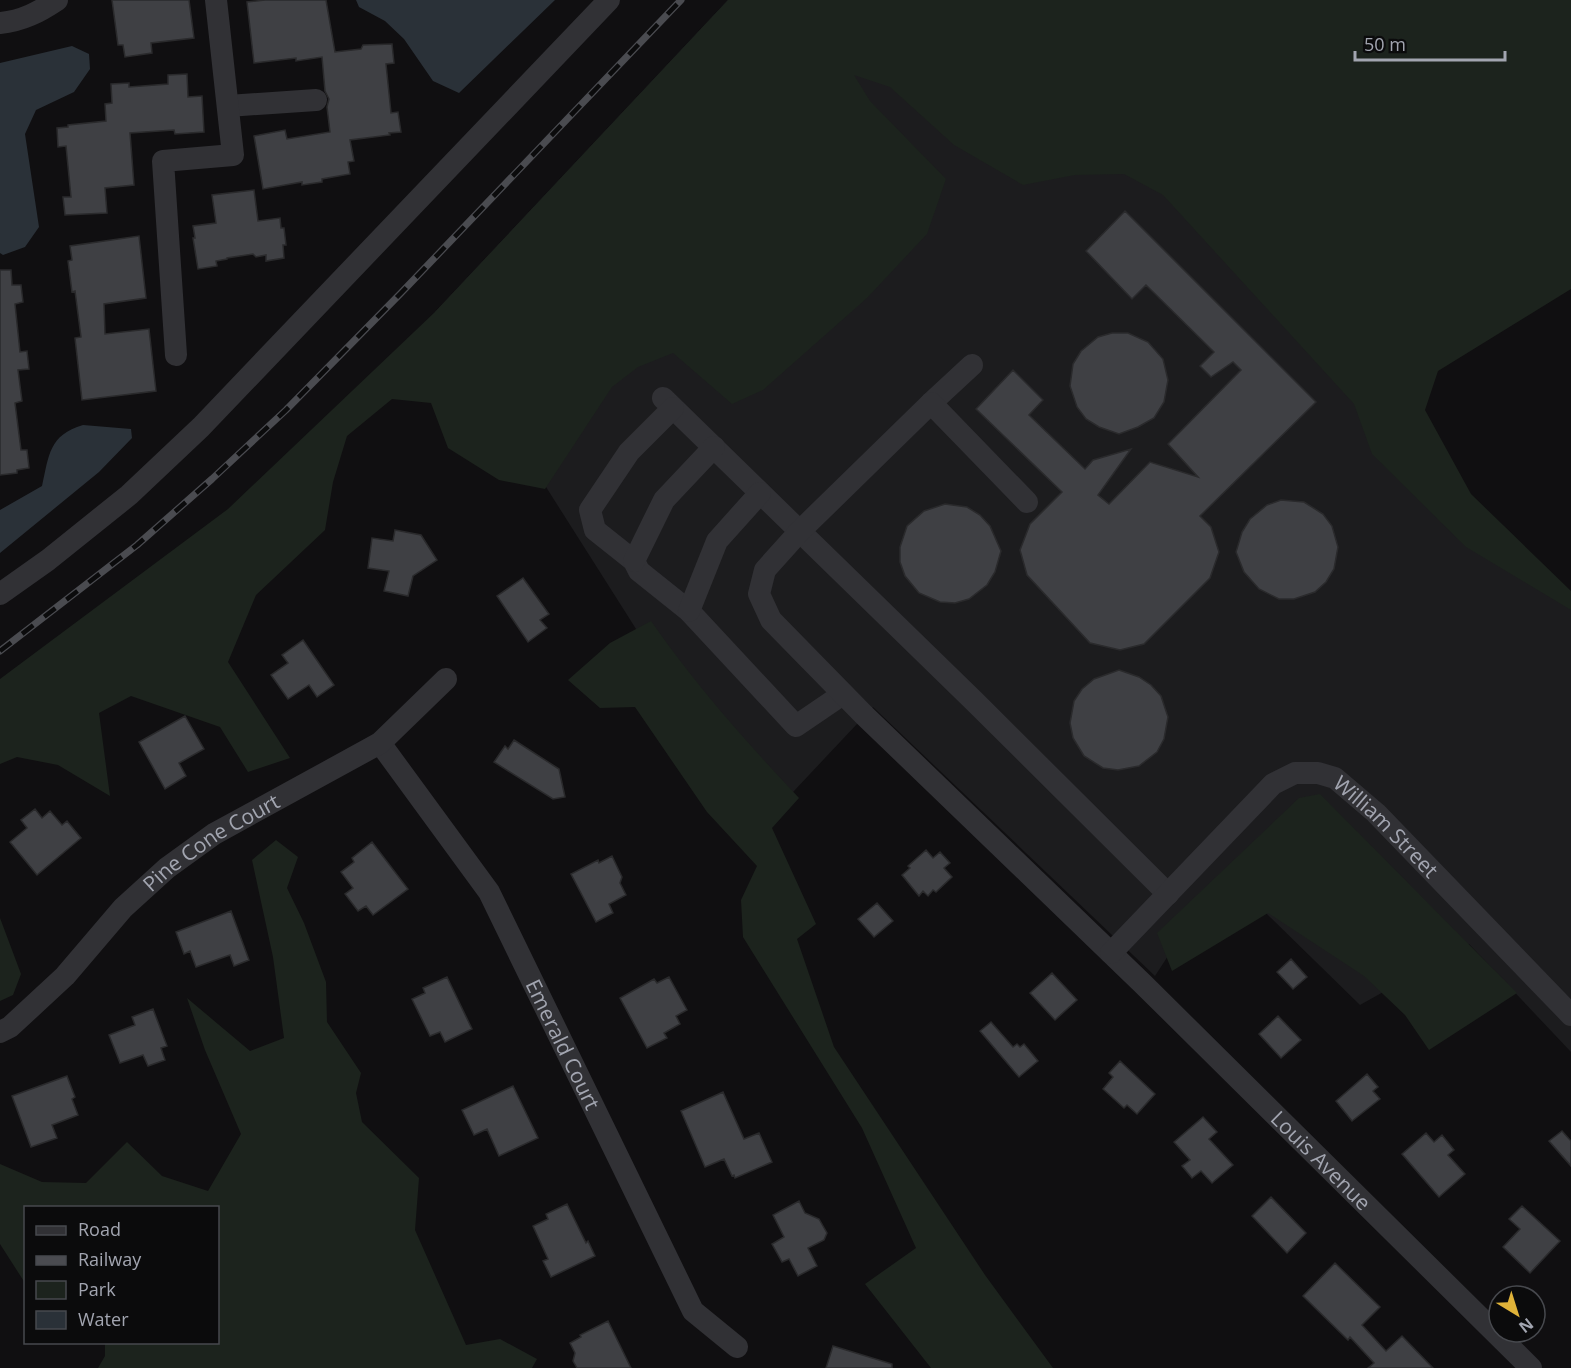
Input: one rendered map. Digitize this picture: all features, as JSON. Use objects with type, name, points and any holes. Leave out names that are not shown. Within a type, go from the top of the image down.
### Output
[{"type":"street","points":[[0,23],[12,22],[38,12],[57,0]]},
{"type":"street","points":[[176,355],[164,161],[233,155],[216,0]]},
{"type":"street","points":[[0,594],[48,560],[129,495],[201,427],[609,0]]},
{"type":"street","points":[[228,106],[316,100]]},
{"type":"street","name":"Louis Avenue","points":[[972,365],[800,531],[765,570],[759,594],[771,620],[843,694],[1111,953],[1531,1368]]},
{"type":"street","points":[[843,694],[796,726],[689,611],[639,571],[634,561],[595,530],[590,510],[629,452],[668,403],[1168,894]]},
{"type":"street","points":[[931,403],[1027,502]]},
{"type":"street","points":[[634,561],[664,500],[714,447]]},
{"type":"street","points":[[689,611],[717,541],[760,493]]},
{"type":"street","name":"Pine Cone Court","points":[[0,1032],[10,1027],[65,976],[123,908],[166,868],[214,834],[380,743],[446,679]]},
{"type":"street","name":"Emerald Court","points":[[380,743],[489,892],[693,1311],[737,1347]]},
{"type":"street","name":"William Street","points":[[1111,953],[1273,784],[1295,774],[1318,773],[1335,778],[1376,813],[1571,1015]]},
{"type":"shaded area","points":[[728,0],[985,0],[1571,607],[1571,1052],[1469,944],[1360,1005],[1223,871],[1155,976],[873,707],[761,826],[435,312]]},
{"type":"green space","points":[[728,0],[1571,0],[1571,289],[1438,371],[1425,410],[1471,494],[1571,591],[1571,610],[1466,547],[1372,454],[1354,404],[1163,195],[1124,174],[1075,175],[1023,185],[954,145],[890,87],[854,75],[870,101],[946,179],[927,234],[867,298],[763,390],[732,404],[673,353],[638,367],[612,387],[545,489],[499,480],[448,448],[431,403],[392,399],[347,436],[333,482],[325,530],[256,595],[228,662],[290,758],[248,772],[220,727],[131,696],[99,713],[110,796],[58,765],[17,757],[0,764],[0,679],[228,509],[435,312]]},
{"type":"green space","points":[[651,621],[722,712],[799,798],[772,828],[816,924],[797,939],[834,1047],[985,1275],[1053,1368],[931,1368],[865,1284],[916,1248],[862,1128],[743,937],[741,900],[757,866],[707,812],[635,707],[600,708],[568,680],[610,643]]},
{"type":"green space","points":[[1320,794],[1517,993],[1429,1050],[1405,1015],[1364,976],[1268,913],[1172,971],[1157,933],[1299,798]]},
{"type":"green space","points":[[276,840],[298,857],[287,888],[304,923],[326,982],[327,1022],[361,1073],[356,1093],[362,1122],[419,1178],[415,1230],[466,1345],[500,1339],[537,1359],[532,1368],[98,1368],[105,1356],[105,1344],[219,1344],[219,1206],[24,1206],[24,1281],[0,1244],[0,1164],[42,1182],[86,1183],[127,1142],[162,1176],[208,1191],[241,1134],[205,1050],[187,998],[250,1051],[284,1038],[273,957],[252,860]]},
{"type":"green space","points":[[0,918],[21,974],[13,995],[0,1001]]},
{"type":"water","points":[[356,0],[555,0],[459,93],[433,81],[404,39],[385,21],[359,7]]},
{"type":"water","points":[[72,46],[89,54],[90,69],[74,92],[36,110],[25,134],[39,227],[25,247],[3,255],[0,253],[0,63]]},
{"type":"water","points":[[83,425],[131,429],[132,438],[99,472],[0,553],[0,510],[42,486],[52,448],[63,434]]},
{"type":"building","points":[[112,0],[189,0],[194,38],[151,43],[152,53],[125,57],[123,45],[118,45]]},
{"type":"building","points":[[326,0],[335,52],[361,49],[363,45],[392,44],[394,63],[386,64],[391,113],[398,112],[401,132],[350,140],[354,161],[348,162],[350,174],[322,179],[322,182],[302,185],[302,182],[263,189],[254,136],[285,130],[287,139],[330,132],[327,107],[329,99],[325,91],[322,57],[254,63],[247,2]]},
{"type":"building","points":[[187,74],[188,97],[202,96],[204,132],[175,134],[174,130],[130,133],[134,185],[105,188],[107,213],[65,215],[63,197],[71,197],[66,146],[58,147],[57,128],[106,121],[105,104],[112,103],[111,84],[129,83],[129,87],[168,84],[168,75]]},
{"type":"building","points":[[254,190],[258,221],[280,218],[286,245],[283,245],[284,258],[266,261],[266,255],[256,257],[253,254],[216,261],[217,266],[198,269],[193,226],[216,223],[212,195]]},
{"type":"building","points":[[1125,211],[1316,402],[1200,516],[1211,527],[1219,552],[1210,578],[1144,644],[1120,650],[1090,643],[1027,575],[1020,550],[1030,524],[1062,492],[976,409],[1013,370],[1043,400],[1029,415],[1085,469],[1093,460],[1131,449],[1098,495],[1109,504],[1150,462],[1198,477],[1168,444],[1241,370],[1233,362],[1211,377],[1200,366],[1214,352],[1146,285],[1132,299],[1086,251]]},
{"type":"building","points":[[139,236],[146,298],[104,304],[105,334],[149,329],[156,391],[82,400],[75,338],[81,337],[75,291],[72,292],[68,261],[72,260],[70,246]]},
{"type":"building","points":[[0,270],[11,270],[12,285],[21,285],[23,302],[15,304],[20,352],[27,351],[29,369],[18,370],[22,401],[15,403],[21,450],[27,450],[29,468],[17,470],[17,473],[0,475]]},
{"type":"building","points":[[1112,333],[1128,333],[1148,342],[1163,359],[1168,380],[1164,402],[1154,418],[1119,434],[1099,427],[1086,419],[1077,407],[1070,386],[1073,364],[1081,351],[1098,337]]},
{"type":"building","points":[[1281,500],[1304,502],[1323,514],[1332,526],[1338,547],[1334,569],[1326,582],[1315,592],[1294,599],[1279,599],[1259,589],[1244,572],[1236,552],[1242,532],[1250,519],[1267,505]]},
{"type":"building","points":[[945,504],[967,507],[980,515],[990,526],[1001,551],[995,572],[987,585],[969,599],[955,603],[940,602],[919,593],[905,576],[900,562],[900,547],[907,526],[924,511]]},
{"type":"building","points":[[395,530],[421,535],[437,560],[413,576],[408,596],[384,591],[389,571],[368,568],[372,538],[393,541]]},
{"type":"building","points":[[523,578],[549,614],[540,620],[547,628],[528,642],[497,596]]},
{"type":"building","points":[[303,640],[334,685],[317,697],[309,685],[288,699],[271,675],[288,663],[282,655]]},
{"type":"building","points":[[1119,670],[1139,677],[1151,685],[1161,696],[1168,717],[1164,739],[1157,752],[1139,766],[1118,770],[1103,768],[1084,756],[1073,738],[1070,723],[1074,701],[1082,689],[1094,679]]},
{"type":"building","points":[[185,716],[204,749],[179,763],[186,776],[165,789],[139,742]]},
{"type":"building","points":[[514,740],[559,769],[565,797],[553,799],[494,762],[505,746],[508,749]]},
{"type":"building","points":[[35,809],[42,818],[50,811],[62,825],[67,821],[81,838],[37,875],[10,842],[27,828],[21,820]]},
{"type":"building","points":[[372,842],[408,889],[373,915],[366,906],[358,911],[345,894],[353,888],[341,872],[354,862],[352,858]]},
{"type":"building","points":[[926,850],[933,858],[940,852],[950,863],[944,868],[952,877],[936,892],[933,890],[928,896],[923,891],[919,896],[902,875],[910,868],[908,866]]},
{"type":"building","points":[[612,856],[622,877],[620,883],[626,895],[609,904],[613,913],[596,922],[571,874],[598,860],[599,863]]},
{"type":"building","points":[[877,903],[893,921],[874,937],[858,919]]},
{"type":"building","points":[[231,911],[249,960],[234,966],[230,955],[196,967],[190,951],[184,954],[176,932]]},
{"type":"building","points":[[1291,959],[1307,977],[1293,989],[1277,972]]},
{"type":"building","points":[[1052,973],[1077,1000],[1055,1020],[1030,993]]},
{"type":"building","points":[[447,977],[472,1029],[445,1042],[440,1032],[430,1036],[412,999],[425,993],[423,988]]},
{"type":"building","points":[[669,977],[687,1010],[676,1016],[680,1024],[664,1033],[667,1038],[647,1048],[620,998],[654,979],[657,983]]},
{"type":"building","points":[[153,1009],[167,1046],[161,1048],[165,1060],[148,1066],[143,1055],[120,1063],[109,1035],[135,1025],[132,1017]]},
{"type":"building","points":[[1278,1016],[1301,1040],[1281,1058],[1259,1034]]},
{"type":"building","points":[[991,1022],[1013,1047],[1017,1044],[1020,1047],[1024,1044],[1038,1061],[1019,1077],[980,1031]]},
{"type":"building","points":[[1120,1061],[1155,1094],[1137,1114],[1127,1105],[1124,1108],[1103,1089],[1113,1077],[1109,1073]]},
{"type":"building","points":[[1367,1074],[1378,1087],[1373,1091],[1380,1099],[1352,1121],[1336,1101]]},
{"type":"building","points":[[67,1076],[75,1097],[72,1099],[78,1115],[52,1125],[57,1138],[31,1147],[12,1096]]},
{"type":"building","points":[[513,1086],[538,1138],[499,1156],[487,1129],[474,1135],[462,1110]]},
{"type":"building","points":[[723,1092],[744,1139],[759,1133],[772,1162],[735,1178],[724,1159],[705,1167],[681,1111]]},
{"type":"building","points":[[1203,1117],[1217,1132],[1209,1139],[1233,1165],[1212,1183],[1201,1171],[1192,1178],[1182,1166],[1190,1160],[1174,1142]]},
{"type":"building","points":[[1562,1131],[1571,1141],[1571,1166],[1549,1141]]},
{"type":"building","points":[[1426,1133],[1434,1142],[1442,1135],[1454,1150],[1448,1155],[1465,1174],[1439,1197],[1402,1154]]},
{"type":"building","points":[[1271,1197],[1306,1233],[1287,1253],[1252,1216]]},
{"type":"building","points":[[799,1201],[805,1213],[819,1219],[827,1233],[824,1240],[808,1248],[817,1266],[798,1276],[789,1259],[782,1262],[772,1244],[784,1237],[773,1215]]},
{"type":"building","points":[[567,1204],[595,1256],[551,1277],[543,1261],[548,1259],[533,1226],[548,1219],[546,1214]]},
{"type":"building","points":[[1522,1206],[1560,1241],[1530,1273],[1503,1247],[1520,1229],[1509,1219]]},
{"type":"building","points":[[1335,1263],[1380,1307],[1362,1325],[1386,1351],[1402,1336],[1433,1368],[1368,1368],[1374,1363],[1350,1337],[1348,1340],[1303,1296]]},
{"type":"building","points":[[608,1321],[631,1368],[577,1368],[573,1361],[575,1353],[570,1343],[581,1337],[580,1335]]},
{"type":"building","points":[[833,1346],[892,1364],[892,1368],[826,1368]]},
{"type":"railway","points":[[0,651],[137,545],[286,410],[681,0]]}]
